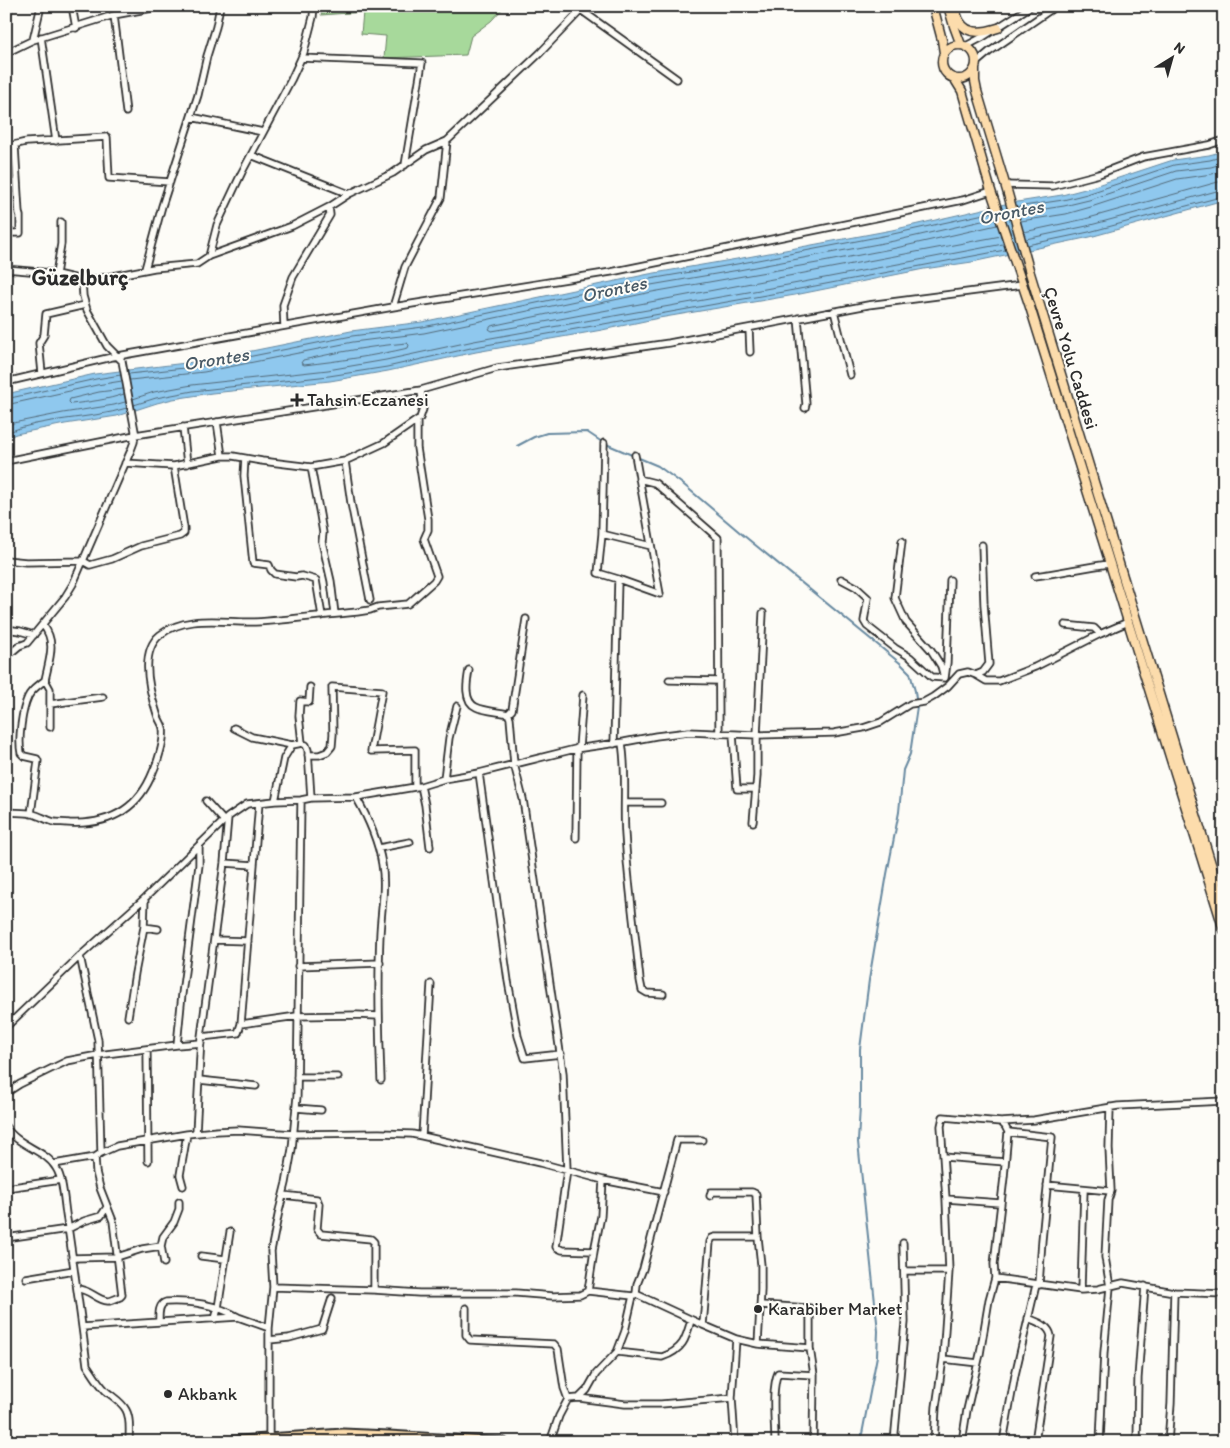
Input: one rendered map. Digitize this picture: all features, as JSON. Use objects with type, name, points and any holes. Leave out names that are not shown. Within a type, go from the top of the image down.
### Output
[{"type":"highway","name":"Çevre Yolu Caddesi","points":[[933,6],[942,40],[944,53],[942,58],[943,68],[945,72],[954,78],[962,91],[1224,930]]},
{"type":"highway","name":"Çevre Yolu Caddesi","points":[[948,6],[954,26],[964,46],[974,53],[977,91],[1030,273],[1223,900]]},
{"type":"highway","points":[[954,6],[960,22],[971,31],[986,32],[998,28]]},
{"type":"highway","points":[[944,53],[951,46],[964,46]]},
{"type":"highway","points":[[954,78],[968,76],[975,66]]},
{"type":"main road","points":[[209,1442],[337,1434],[383,1438],[504,1442]]},
{"type":"street","points":[[6,25],[9,6]]},
{"type":"street","points":[[33,40],[41,6]]},
{"type":"street","points":[[72,6],[76,28]]},
{"type":"street","points":[[6,53],[41,37],[114,16],[163,6]]},
{"type":"street","points":[[145,270],[191,117],[220,6]]},
{"type":"street","points":[[208,256],[217,226],[301,58],[314,17],[314,6]]},
{"type":"street","points":[[964,46],[998,28],[1031,6]]},
{"type":"street","points":[[975,66],[989,52],[1056,6]]},
{"type":"street","points":[[6,270],[56,274],[82,280],[197,264],[208,256],[292,226],[329,208],[349,194],[393,173],[426,150],[447,141],[540,53],[583,8],[677,79]]},
{"type":"street","points":[[114,16],[126,112]]},
{"type":"street","points":[[41,37],[56,141]]},
{"type":"street","points":[[301,58],[422,64],[405,165]]},
{"type":"street","points":[[191,117],[263,132]]},
{"type":"street","points":[[6,145],[15,146],[27,142],[107,137],[109,178],[170,182]]},
{"type":"street","points":[[1005,186],[1053,186],[1099,174],[1143,157],[1209,145],[1224,140]]},
{"type":"street","points":[[394,307],[406,267],[441,198],[447,141]]},
{"type":"street","points":[[6,233],[20,233],[15,146]]},
{"type":"street","points":[[251,155],[349,194]]},
{"type":"street","points":[[6,382],[284,326],[611,272],[993,194]]},
{"type":"street","points":[[284,326],[283,305],[293,277],[330,215],[329,208]]},
{"type":"street","points":[[56,274],[61,244],[61,222]]},
{"type":"street","points":[[6,657],[19,646],[27,643],[66,598],[125,463],[135,435],[119,359],[98,331],[85,304],[82,280]]},
{"type":"street","points":[[6,461],[135,435],[421,390],[497,368],[669,343],[834,311],[1021,281]]},
{"type":"street","points":[[42,374],[39,343],[44,334],[46,314],[85,304]]},
{"type":"street","points":[[834,311],[850,375]]},
{"type":"street","points":[[798,318],[805,408]]},
{"type":"street","points":[[748,328],[750,352]]},
{"type":"street","points":[[125,463],[174,466],[222,456],[311,467],[344,461],[384,443],[420,418],[423,409],[421,390]]},
{"type":"street","points":[[6,812],[31,814],[56,822],[81,824],[110,818],[124,811],[132,804],[148,784],[156,766],[162,738],[163,728],[150,690],[147,661],[157,637],[168,629],[202,621],[255,622],[322,616],[408,604],[434,581],[437,576],[424,539],[428,530],[428,519],[417,448],[417,420]]},
{"type":"street","points":[[217,422],[222,456]]},
{"type":"street","points":[[183,427],[187,464]]},
{"type":"street","points":[[604,443],[602,534],[598,573],[660,594],[635,455]]},
{"type":"street","points":[[245,458],[244,476],[253,562],[269,565],[274,574],[302,576],[316,580],[322,616]]},
{"type":"street","points":[[344,461],[370,600]]},
{"type":"street","points":[[6,560],[26,562],[83,561],[90,565],[112,560],[141,546],[180,536],[184,533],[184,528],[174,466]]},
{"type":"street","points":[[311,467],[335,614]]},
{"type":"street","points":[[639,479],[655,483],[718,538],[719,734]]},
{"type":"street","points":[[602,534],[651,546]]},
{"type":"street","points":[[902,541],[895,598],[906,622],[931,650],[941,666],[948,686]]},
{"type":"street","points":[[976,675],[983,672],[989,664],[982,544]]},
{"type":"street","points":[[1035,576],[1109,564]]},
{"type":"street","points":[[841,578],[856,587],[868,598],[864,621],[867,626],[910,657],[932,678],[945,678]]},
{"type":"street","points":[[614,744],[618,579]]},
{"type":"street","points":[[945,678],[950,580]]},
{"type":"street","points":[[753,822],[763,613]]},
{"type":"street","points":[[508,714],[512,710],[526,619]]},
{"type":"street","points":[[6,1027],[80,956],[145,898],[226,819],[247,804],[311,798],[356,797],[418,787],[444,779],[479,773],[578,748],[690,732],[757,735],[834,733],[863,728],[881,722],[910,704],[924,702],[933,698],[959,674],[968,672],[986,681],[999,681],[1035,667],[1128,622]]},
{"type":"street","points":[[31,814],[38,761],[37,758],[24,756],[21,753],[21,724],[28,696],[45,680],[51,642],[49,632],[43,625]]},
{"type":"street","points":[[1065,625],[1094,628],[1100,634]]},
{"type":"street","points":[[6,629],[20,630],[34,635]]},
{"type":"street","points":[[469,670],[466,684],[472,704],[476,707],[508,714]]},
{"type":"street","points":[[45,680],[50,689],[50,727]]},
{"type":"street","points":[[669,680],[719,681]]},
{"type":"street","points":[[310,687],[309,702],[300,701],[299,716],[302,743],[306,746],[308,755],[311,798]]},
{"type":"street","points":[[308,755],[319,755],[327,752],[332,746],[332,687],[382,690],[371,751],[415,750],[418,787],[424,805],[430,847]]},
{"type":"street","points":[[576,838],[578,748],[583,695]]},
{"type":"street","points":[[50,704],[103,697]]},
{"type":"street","points":[[444,779],[448,738],[457,706]]},
{"type":"street","points":[[508,714],[510,718],[514,764],[523,799],[560,1054],[567,1170],[556,1247],[562,1250],[594,1251]]},
{"type":"street","points":[[234,728],[252,737],[292,745],[302,743]]},
{"type":"street","points":[[733,734],[737,789],[756,789]]},
{"type":"street","points":[[622,742],[625,759],[624,831],[642,990],[647,993],[663,994]]},
{"type":"street","points":[[275,801],[284,758],[292,745]]},
{"type":"street","points":[[479,773],[499,925],[518,1036],[525,1058],[560,1054]]},
{"type":"street","points":[[356,797],[367,816],[379,848],[384,880],[378,1016],[381,1080]]},
{"type":"street","points":[[269,1438],[269,1328],[273,1287],[271,1250],[292,1149],[296,1108],[301,800]]},
{"type":"street","points":[[206,802],[226,819]]},
{"type":"street","points":[[625,803],[661,802]]},
{"type":"street","points":[[6,1093],[67,1061],[98,1055],[178,1045],[238,1033],[241,1024],[259,803]]},
{"type":"street","points":[[196,1133],[201,1040],[224,863],[226,819]]},
{"type":"street","points":[[379,848],[410,842]]},
{"type":"street","points":[[178,1045],[182,994],[199,865],[199,846]]},
{"type":"street","points":[[224,863],[254,865]]},
{"type":"street","points":[[128,1017],[144,928],[145,898]]},
{"type":"street","points":[[144,928],[158,929]]},
{"type":"street","points":[[214,940],[248,941]]},
{"type":"street","points":[[80,956],[98,1040],[101,1153]]},
{"type":"street","points":[[298,966],[380,963]]},
{"type":"street","points":[[422,1136],[431,984]]},
{"type":"street","points":[[241,1024],[298,1016],[378,1016]]},
{"type":"street","points":[[147,1049],[148,1162]]},
{"type":"street","points":[[297,1077],[338,1077]]},
{"type":"street","points":[[199,1080],[256,1086]]},
{"type":"street","points":[[934,1442],[936,1407],[943,1359],[948,1271],[944,1157],[941,1126],[943,1117],[1001,1122],[1034,1120],[1118,1106],[1224,1102]]},
{"type":"street","points":[[1100,1442],[1104,1352],[1110,1287],[1105,1257],[1108,1200],[1111,1191],[1110,1107]]},
{"type":"street","points":[[296,1108],[321,1110]]},
{"type":"street","points":[[962,1442],[989,1300],[996,1278],[994,1264],[1008,1132],[1001,1122]]},
{"type":"street","points":[[6,1127],[21,1142],[46,1158],[58,1169],[87,1365],[104,1389],[127,1411],[129,1442]]},
{"type":"street","points":[[54,1164],[95,1157],[117,1146],[196,1133],[238,1130],[293,1134],[412,1134],[603,1180],[664,1192]]},
{"type":"street","points":[[1003,1442],[1015,1375],[1037,1285],[1052,1137],[1008,1132]]},
{"type":"street","points":[[183,1186],[180,1175],[187,1134]]},
{"type":"street","points":[[579,1398],[587,1390],[596,1374],[617,1352],[625,1331],[664,1192],[676,1140],[702,1140]]},
{"type":"street","points":[[77,1290],[83,1289],[109,1301],[122,1295],[113,1221],[100,1188],[95,1157]]},
{"type":"street","points":[[944,1157],[1006,1162]]},
{"type":"street","points":[[6,1188],[61,1180]]},
{"type":"street","points":[[588,1291],[601,1216],[603,1180]]},
{"type":"street","points":[[1048,1185],[1084,1190],[1111,1191]]},
{"type":"street","points":[[1081,1290],[1084,1190]]},
{"type":"street","points":[[710,1196],[711,1192],[752,1192],[756,1194],[761,1265],[758,1344]]},
{"type":"street","points":[[283,1195],[317,1199],[319,1204],[316,1226],[321,1234],[371,1239],[374,1242],[374,1290]]},
{"type":"street","points":[[946,1199],[1000,1203]]},
{"type":"street","points":[[164,1263],[161,1246],[163,1237],[174,1222],[179,1209],[179,1202]]},
{"type":"street","points":[[6,1238],[68,1229],[84,1221],[101,1216],[107,1207]]},
{"type":"street","points":[[215,1319],[230,1232]]},
{"type":"street","points":[[703,1325],[710,1242],[712,1238],[758,1237]]},
{"type":"street","points":[[894,1442],[905,1322],[903,1243]]},
{"type":"street","points":[[72,1258],[117,1257],[142,1249],[161,1246]]},
{"type":"street","points":[[201,1256],[225,1259]]},
{"type":"street","points":[[26,1278],[74,1270]]},
{"type":"street","points":[[904,1271],[948,1271]]},
{"type":"street","points":[[996,1278],[1081,1290],[1098,1290],[1123,1283],[1174,1292],[1224,1294]]},
{"type":"street","points":[[1137,1442],[1138,1378],[1145,1286]]},
{"type":"street","points":[[273,1287],[419,1293],[516,1293],[553,1296],[580,1296],[588,1291],[635,1295],[736,1339],[758,1344],[810,1348]]},
{"type":"street","points":[[1168,1442],[1172,1404],[1174,1292]]},
{"type":"street","points":[[269,1340],[289,1338],[322,1330],[332,1298]]},
{"type":"street","points":[[159,1322],[160,1306],[163,1302],[190,1301],[218,1308],[269,1328]]},
{"type":"street","points":[[760,1305],[810,1308],[810,1348],[814,1375],[813,1442]]},
{"type":"street","points":[[466,1308],[466,1335],[470,1340],[554,1344],[558,1349],[564,1388],[568,1399],[559,1416],[550,1442]]},
{"type":"street","points":[[82,1327],[238,1317]]},
{"type":"street","points":[[1028,1318],[1045,1326],[1050,1330],[1051,1336],[1035,1442]]},
{"type":"street","points":[[617,1352],[662,1357],[668,1355],[681,1346],[686,1338],[691,1320]]},
{"type":"street","points":[[735,1442],[732,1398],[736,1339]]},
{"type":"street","points":[[943,1359],[978,1363]]},
{"type":"street","points":[[775,1442],[774,1395],[778,1373],[814,1375]]},
{"type":"street","points":[[568,1399],[579,1398],[625,1404],[652,1404],[732,1398]]},
{"type":"street","points":[[337,1434],[337,1442]]},
{"type":"green space","points":[[323,6],[505,6],[491,21],[471,36],[466,55],[384,58],[386,36],[361,34],[363,12],[321,15]]},
{"type":"water","name":"Orontes","points":[[1224,151],[1224,200],[1090,237],[972,262],[924,269],[795,295],[476,352],[388,371],[330,381],[212,393],[173,399],[117,416],[65,424],[16,434],[6,438],[6,394],[95,374],[202,361],[351,331],[422,322],[649,274],[892,230],[1005,204],[1062,195],[1173,160]]},
{"type":"waterway","points":[[517,446],[547,433],[587,432],[602,442]]},
{"type":"waterway","points":[[606,444],[658,466],[684,485],[900,663],[910,673],[915,691],[917,707],[910,754],[903,770],[899,812],[869,980],[860,1049],[858,1142],[878,1331],[877,1356],[862,1434],[863,1442]]},
{"type":"place","name":"Tahsin Eczanesi","points":[[297,400]]},
{"type":"place","name":"Karabiber Market","points":[[758,1309]]},
{"type":"place","name":"Akbank","points":[[168,1394]]},
{"type":"district","name":"Güzelburç","points":[[80,277]]}]
